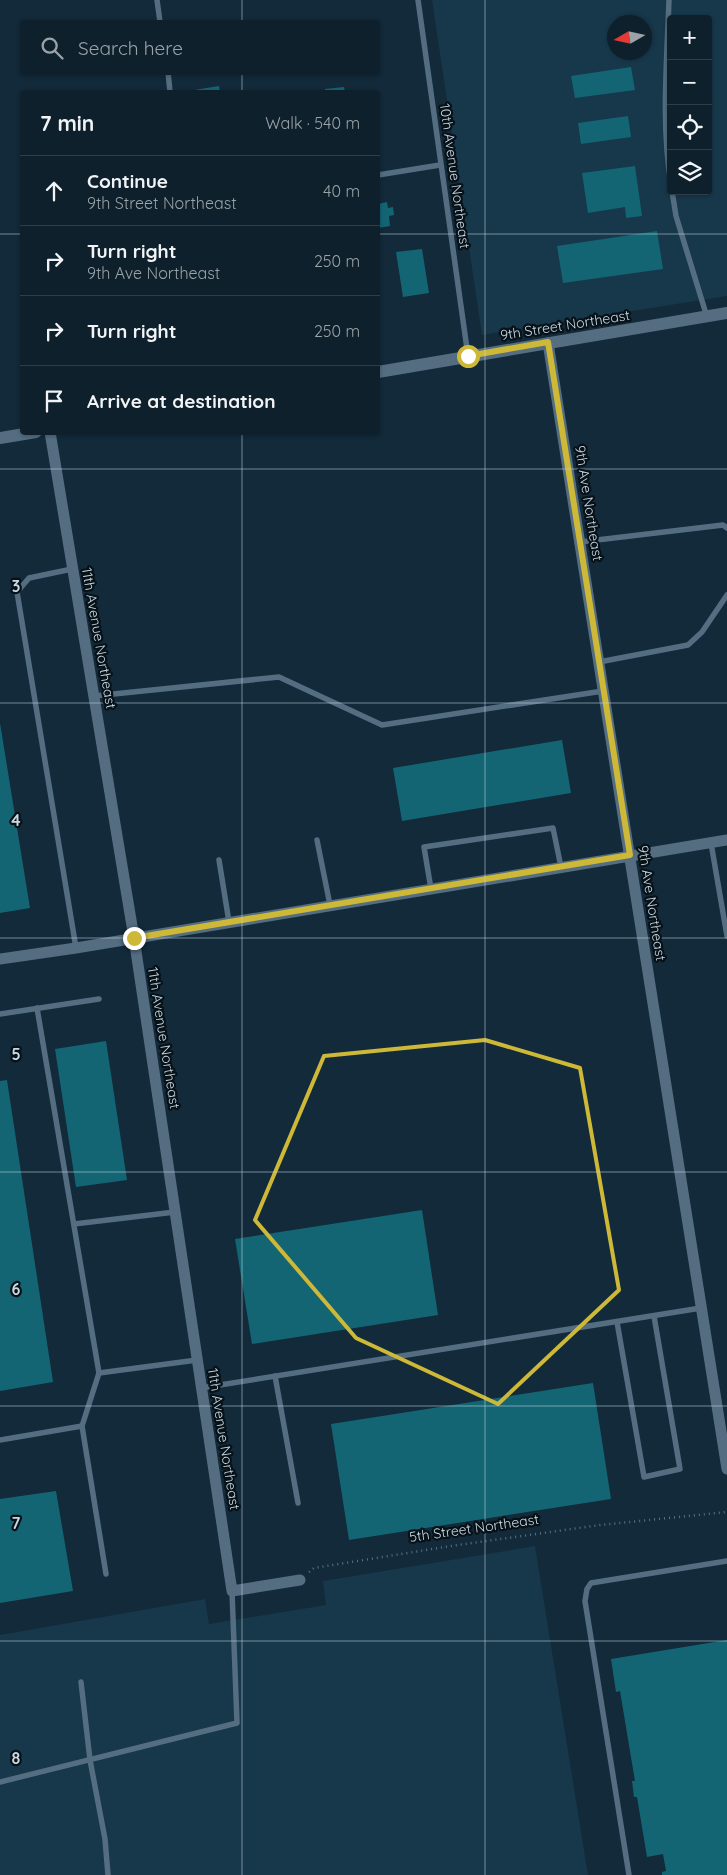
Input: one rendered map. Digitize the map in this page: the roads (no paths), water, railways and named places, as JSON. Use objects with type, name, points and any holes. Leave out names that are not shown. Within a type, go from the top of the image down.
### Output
[{"type":"street","name":"9th Street Northeast","points":[[380,372],[727,313]]},
{"type":"street","name":"9th Ave Northeast","points":[[548,342],[727,1469]]},
{"type":"street","points":[[0,438],[20,435]]},
{"type":"street","name":"11th Avenue Northeast","points":[[50,435],[134,938],[232,1591]]},
{"type":"street","points":[[0,959],[727,840]]},
{"type":"street","points":[[232,1591],[300,1580]]},
{"type":"lane","points":[[157,0],[160,20]]},
{"type":"lane","name":"10th Avenue Northeast","points":[[418,0],[468,356]]},
{"type":"lane","points":[[668,150],[666,90],[669,0]]},
{"type":"lane","points":[[168,75],[170,90]]},
{"type":"lane","points":[[380,175],[440,165]]},
{"type":"lane","points":[[673,195],[676,216],[707,317]]},
{"type":"lane","points":[[580,542],[723,524],[727,528]]},
{"type":"lane","points":[[72,568],[29,578],[17,592],[76,948]]},
{"type":"lane","points":[[599,662],[688,645],[702,632],[727,595]]},
{"type":"lane","points":[[94,696],[278,677],[382,724],[603,691]]},
{"type":"lane","points":[[432,888],[424,847],[553,828],[562,867]]},
{"type":"lane","points":[[317,840],[330,905]]},
{"type":"lane","points":[[711,843],[727,936]]},
{"type":"lane","points":[[219,860],[229,922]]},
{"type":"lane","points":[[0,1014],[99,999]]},
{"type":"lane","points":[[37,1008],[99,1373],[82,1426],[106,1574]]},
{"type":"lane","points":[[74,1224],[175,1212]]},
{"type":"lane","points":[[201,1388],[702,1308]]},
{"type":"lane","points":[[617,1322],[644,1477],[680,1469],[654,1316]]},
{"type":"lane","points":[[99,1373],[197,1360]]},
{"type":"lane","points":[[275,1376],[298,1503]]},
{"type":"lane","points":[[0,1440],[82,1426]]},
{"type":"lane","points":[[629,1875],[585,1601],[586,1589],[591,1583],[727,1561]]},
{"type":"lane","points":[[0,1782],[237,1723],[232,1591]]},
{"type":"lane","points":[[81,1682],[90,1760],[105,1839],[108,1875]]}]
